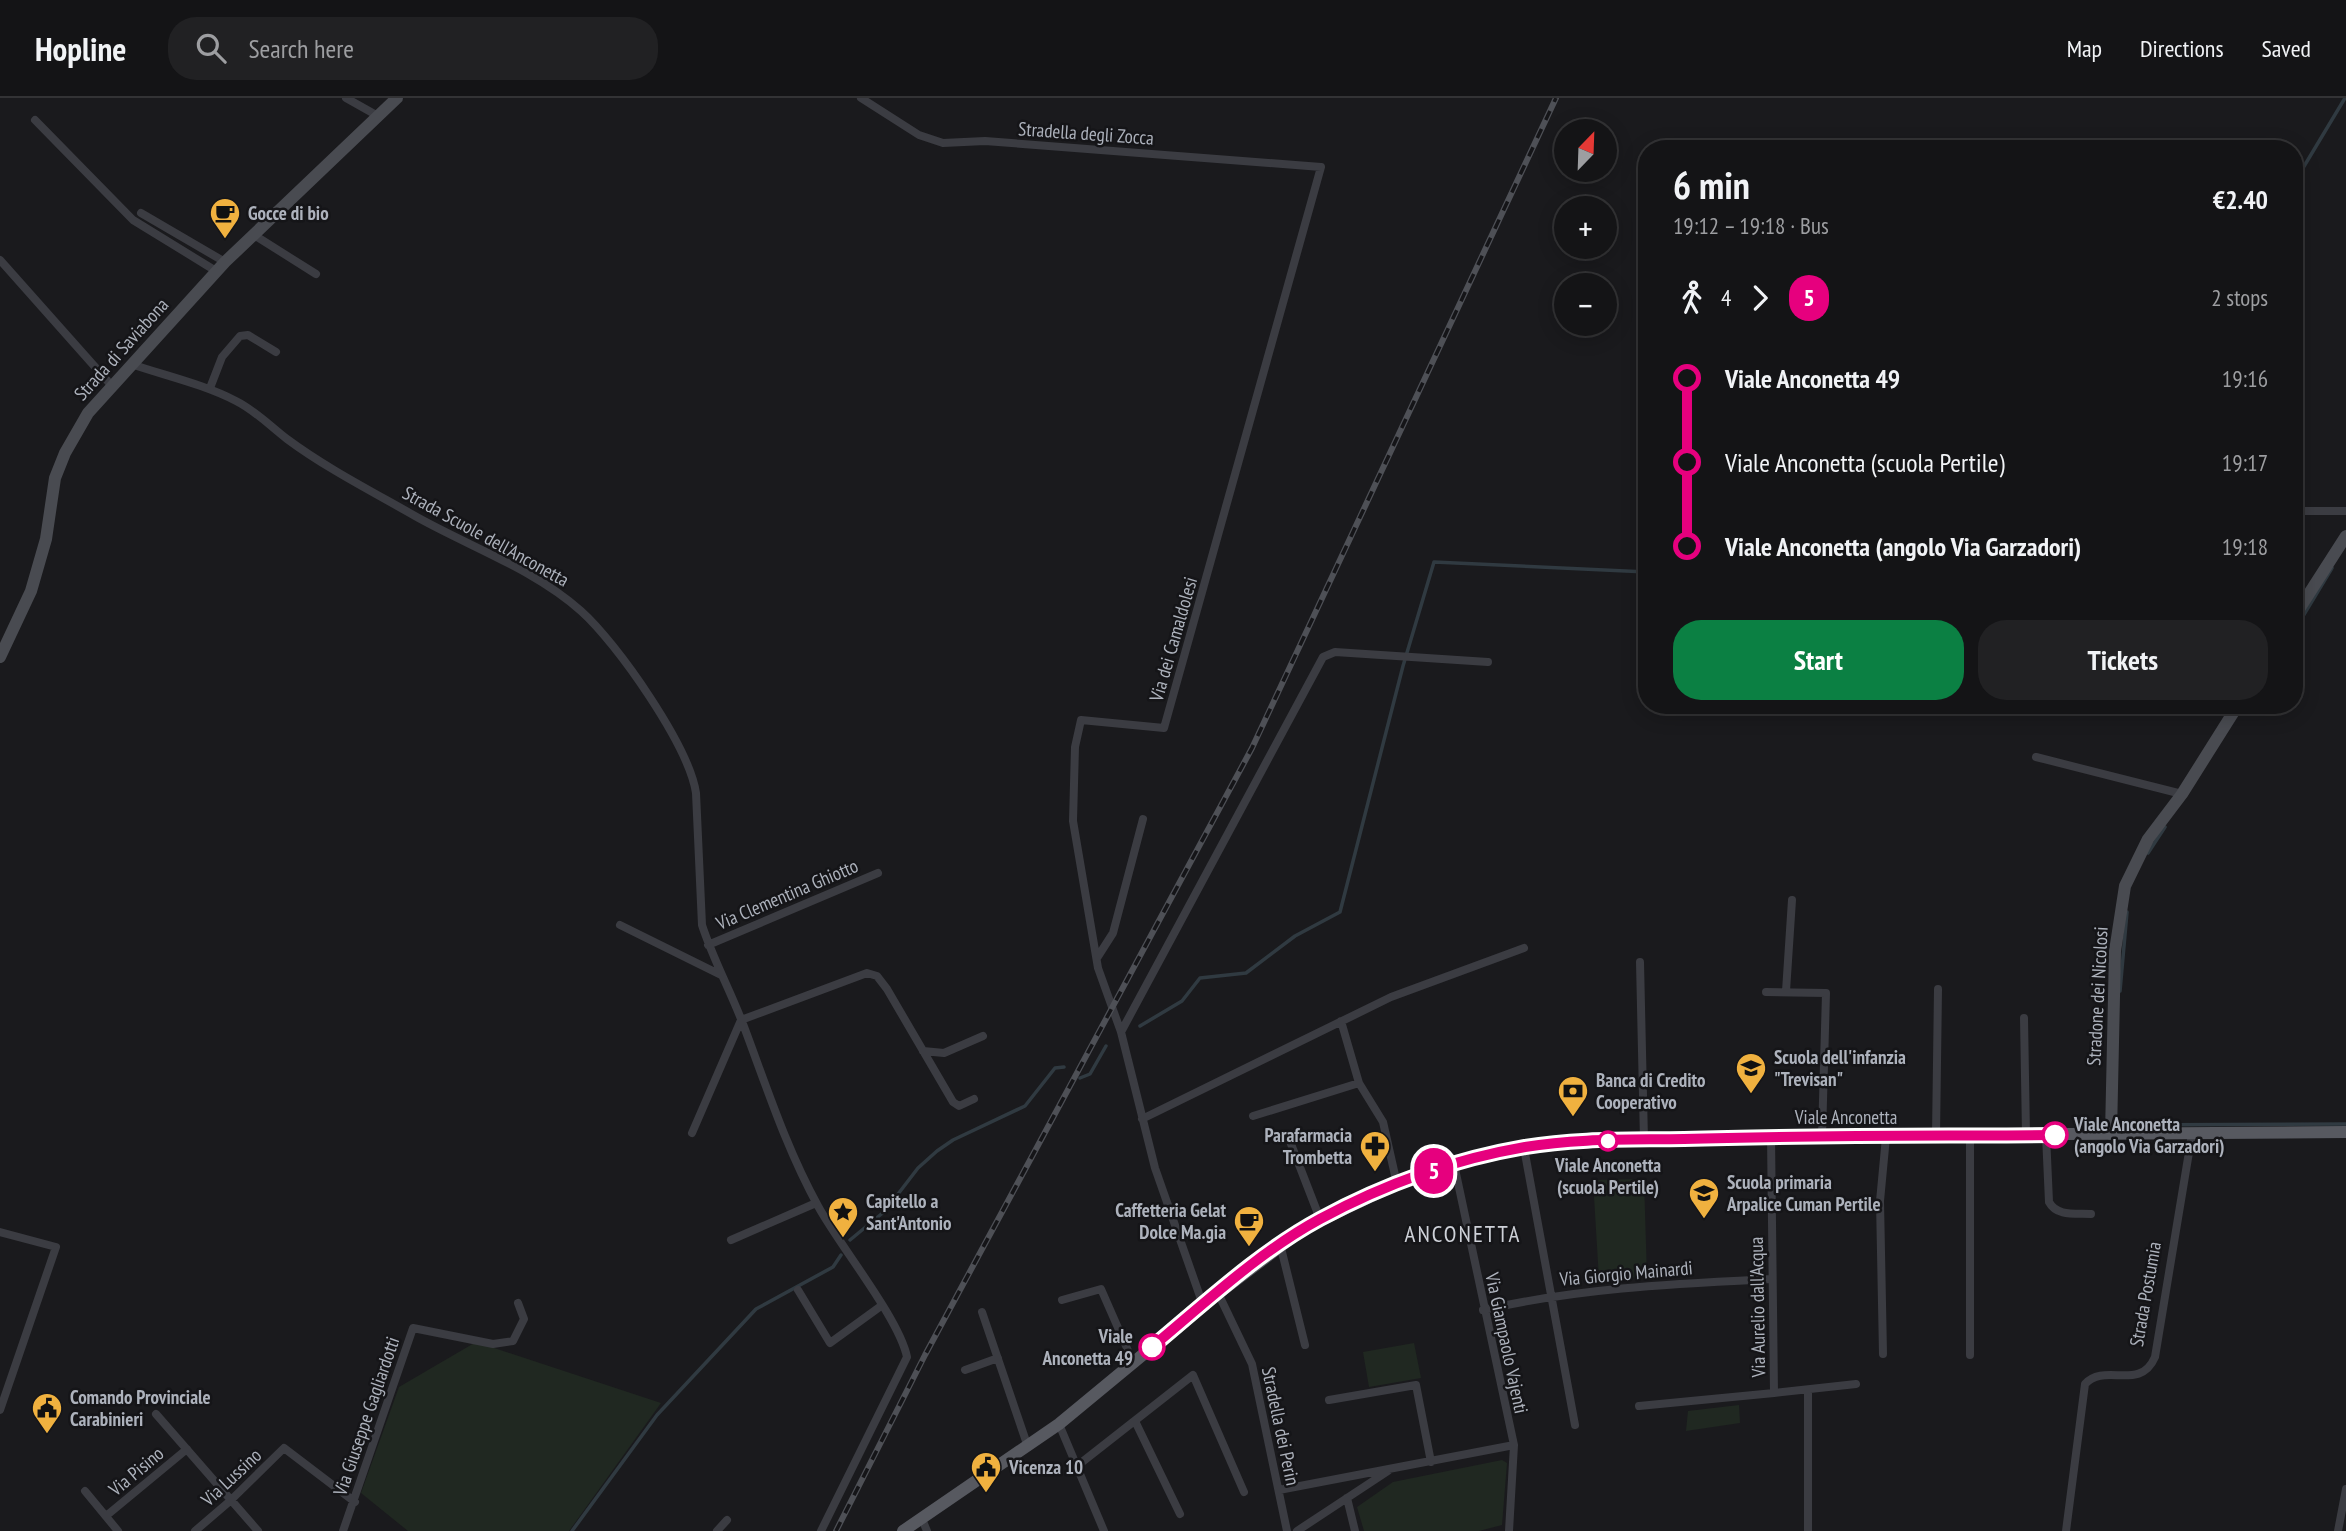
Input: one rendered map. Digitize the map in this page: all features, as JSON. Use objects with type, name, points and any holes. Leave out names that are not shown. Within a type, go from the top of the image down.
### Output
[{"type":"main road","points":[[2111,1134],[2346,1132]]},
{"type":"main road","name":"Viale Anconetta","points":[[903,1531],[924,1525],[1059,1424],[1280,1244],[1320,1219],[1397,1184],[1454,1164],[1524,1147],[1571,1142],[1771,1136],[2111,1134]]},
{"type":"street","points":[[346,98],[378,116]]},
{"type":"street","name":"Strada di Saviabona","points":[[0,656],[31,591],[46,539],[55,478],[65,453],[88,413],[221,267],[397,98]]},
{"type":"street","name":"Stradella degli Zocca","points":[[861,98],[919,135],[943,143],[985,141],[1321,167],[1276,326]]},
{"type":"street","points":[[35,120],[133,220],[221,267]]},
{"type":"street","points":[[141,213],[221,267]]},
{"type":"street","points":[[254,235],[316,274]]},
{"type":"street","points":[[0,260],[112,386]]},
{"type":"street","name":"Via dei Camaldolesi","points":[[1203,1305],[1154,1168],[1121,1032],[1111,1012],[1097,958],[1073,821],[1075,747],[1082,720],[1164,729],[1276,326]]},
{"type":"street","points":[[210,388],[222,357],[240,336],[248,335],[276,352]]},
{"type":"street","name":"Strada Scuole dell'Anconetta","points":[[131,364],[210,388],[262,416],[287,439],[413,515],[556,590],[607,638],[679,742],[693,776],[702,925],[708,945],[741,1020],[784,1136],[816,1203],[881,1306],[906,1357],[821,1531]]},
{"type":"street","points":[[2303,510],[2346,511]]},
{"type":"street","points":[[2303,603],[2346,536]]},
{"type":"street","points":[[1121,1032],[1323,657],[1335,652],[1488,662]]},
{"type":"street","name":"Stradone dei Nicolosi","points":[[2111,1134],[2115,951],[2125,886],[2148,839],[2182,794],[2232,714]]},
{"type":"street","points":[[2036,757],[2182,794]]},
{"type":"street","points":[[1097,958],[1113,933],[1143,819]]},
{"type":"street","name":"Via Clementina Ghiotto","points":[[708,945],[878,873]]},
{"type":"street","points":[[1786,991],[1792,900]]},
{"type":"street","points":[[620,925],[721,975]]},
{"type":"street","points":[[1142,1119],[1391,998],[1524,948]]},
{"type":"street","points":[[1640,962],[1644,1140]]},
{"type":"street","points":[[692,1133],[741,1020],[867,973],[877,976],[887,989],[953,1102],[958,1106],[974,1099]]},
{"type":"street","points":[[1936,1136],[1938,989]]},
{"type":"street","points":[[1766,992],[1826,993],[1822,1136]]},
{"type":"street","points":[[2024,1018],[2026,1135]]},
{"type":"street","points":[[1341,1021],[1359,1083],[1383,1122],[1397,1184]]},
{"type":"street","points":[[923,1051],[944,1054],[983,1036]]},
{"type":"street","points":[[1253,1116],[1359,1083]]},
{"type":"street","name":"Strada Postumia","points":[[2066,1531],[2085,1384],[2096,1376],[2132,1377],[2143,1374],[2155,1357],[2192,1134]]},
{"type":"street","points":[[2046,1135],[2049,1202],[2052,1208],[2057,1212],[2091,1214]]},
{"type":"street","name":"Via Aurelio dall'Acqua","points":[[1771,1136],[1774,1393]]},
{"type":"street","points":[[1970,1136],[1970,1355]]},
{"type":"street","points":[[1883,1354],[1880,1202],[1886,1137]]},
{"type":"street","points":[[1291,1144],[1300,1175],[1320,1219]]},
{"type":"street","points":[[1524,1147],[1575,1425]]},
{"type":"street","name":"Via Giampaolo Vajenti","points":[[1454,1164],[1483,1310],[1514,1445],[1509,1531]]},
{"type":"street","points":[[731,1240],[816,1203]]},
{"type":"street","points":[[0,1231],[56,1247],[0,1410]]},
{"type":"street","points":[[1280,1244],[1305,1345]]},
{"type":"street","name":"Via Giorgio Mainardi","points":[[1483,1310],[1550,1295],[1620,1286],[1772,1279]]},
{"type":"street","points":[[1062,1300],[1101,1289],[1133,1362]]},
{"type":"street","points":[[798,1290],[830,1343],[881,1306]]},
{"type":"street","name":"Stradella dei Perin","points":[[1218,1293],[1252,1364],[1287,1531]]},
{"type":"street","name":"Via Giuseppe Gagliardotti","points":[[343,1531],[413,1328],[493,1344],[513,1341],[524,1319],[518,1303]]},
{"type":"street","points":[[982,1312],[1028,1447]]},
{"type":"street","points":[[965,1370],[998,1358]]},
{"type":"street","points":[[1077,1466],[1193,1376],[1244,1492]]},
{"type":"street","name":"Via Aurelio dall'Acqua","points":[[1639,1406],[1856,1384]]},
{"type":"street","points":[[1329,1400],[1416,1385],[1431,1462]]},
{"type":"street","points":[[1808,1390],[1808,1531]]},
{"type":"street","points":[[156,1414],[258,1531]]},
{"type":"street","points":[[1135,1421],[1180,1514]]},
{"type":"street","points":[[1059,1424],[1104,1531]]},
{"type":"street","points":[[1279,1490],[1514,1445]]},
{"type":"street","name":"Via Lussino","points":[[195,1531],[230,1502],[284,1448],[355,1502]]},
{"type":"street","name":"Via Pisino","points":[[106,1516],[187,1449]]},
{"type":"street","points":[[1297,1531],[1390,1469]]},
{"type":"street","points":[[2338,1531],[2346,1489]]},
{"type":"street","points":[[85,1492],[118,1531]]},
{"type":"street","points":[[1346,1498],[1355,1531]]},
{"type":"street","points":[[717,1531],[727,1520]]},
{"type":"shaded area","points":[[1644,1179],[1647,1277],[1599,1279],[1593,1180]]},
{"type":"shaded area","points":[[476,1342],[661,1403],[569,1531],[408,1531],[361,1493],[399,1387]]},
{"type":"shaded area","points":[[1414,1343],[1421,1378],[1369,1387],[1363,1352]]},
{"type":"shaded area","points":[[1739,1405],[1740,1423],[1686,1431],[1688,1411]]},
{"type":"shaded area","points":[[1502,1460],[1507,1463],[1502,1525],[1479,1531],[1364,1531],[1357,1507],[1393,1482]]},
{"type":"waterway","points":[[2303,168],[2345,98]]},
{"type":"waterway","points":[[1140,1026],[1182,1001],[1200,978],[1246,973],[1295,936],[1340,912],[1403,666],[1434,562],[1638,572]]},
{"type":"waterway","points":[[2303,616],[2332,568]]},
{"type":"waterway","points":[[2148,853],[2165,827]]},
{"type":"waterway","points":[[2120,991],[2127,912]]},
{"type":"waterway","points":[[1080,1078],[1090,1074],[1106,1046]]},
{"type":"waterway","points":[[850,1240],[885,1211],[918,1168],[937,1151],[953,1140],[1025,1106],[1055,1068],[1064,1067]]},
{"type":"waterway","points":[[2114,1125],[2346,1124]]},
{"type":"waterway","points":[[572,1531],[657,1415],[756,1309],[833,1267],[841,1255]]},
{"type":"railway","points":[[836,1531],[925,1355],[1252,748],[1556,98]]},
{"type":"bus line","name":"5","points":[[1152,1347],[1280,1244],[1320,1219],[1405,1181],[1454,1164],[1524,1147],[1571,1142],[1771,1136],[2055,1135]]},
{"type":"place","name":"Gocce di bio","points":[[225,240]]},
{"type":"place","name":"Scuola dell'infanzia \"Trevisan\"","points":[[1751,1095]]},
{"type":"place","name":"Banca di Credito Cooperativo","points":[[1573,1118]]},
{"type":"place","name":"Viale Anconetta (angolo Via Garzadori)","points":[[2055,1135]]},
{"type":"place","name":"Viale Anconetta (scuola Pertile)","points":[[1608,1141]]},
{"type":"place","name":"Parafarmacia Trombetta","points":[[1375,1173]]},
{"type":"place","name":"Scuola primaria Arpalice Cuman Pertile","points":[[1704,1220]]},
{"type":"place","name":"Capitello a Sant'Antonio","points":[[843,1239]]},
{"type":"place","name":"Caffetteria Gelat Dolce Ma.gia","points":[[1249,1248]]},
{"type":"place","name":"Viale Anconetta 49","points":[[1152,1347]]},
{"type":"place","name":"Comando Provinciale Carabinieri","points":[[47,1435]]},
{"type":"place","name":"Vicenza 10","points":[[986,1494]]},
{"type":"district","name":"ANCONETTA","points":[[1463,1234]]}]
